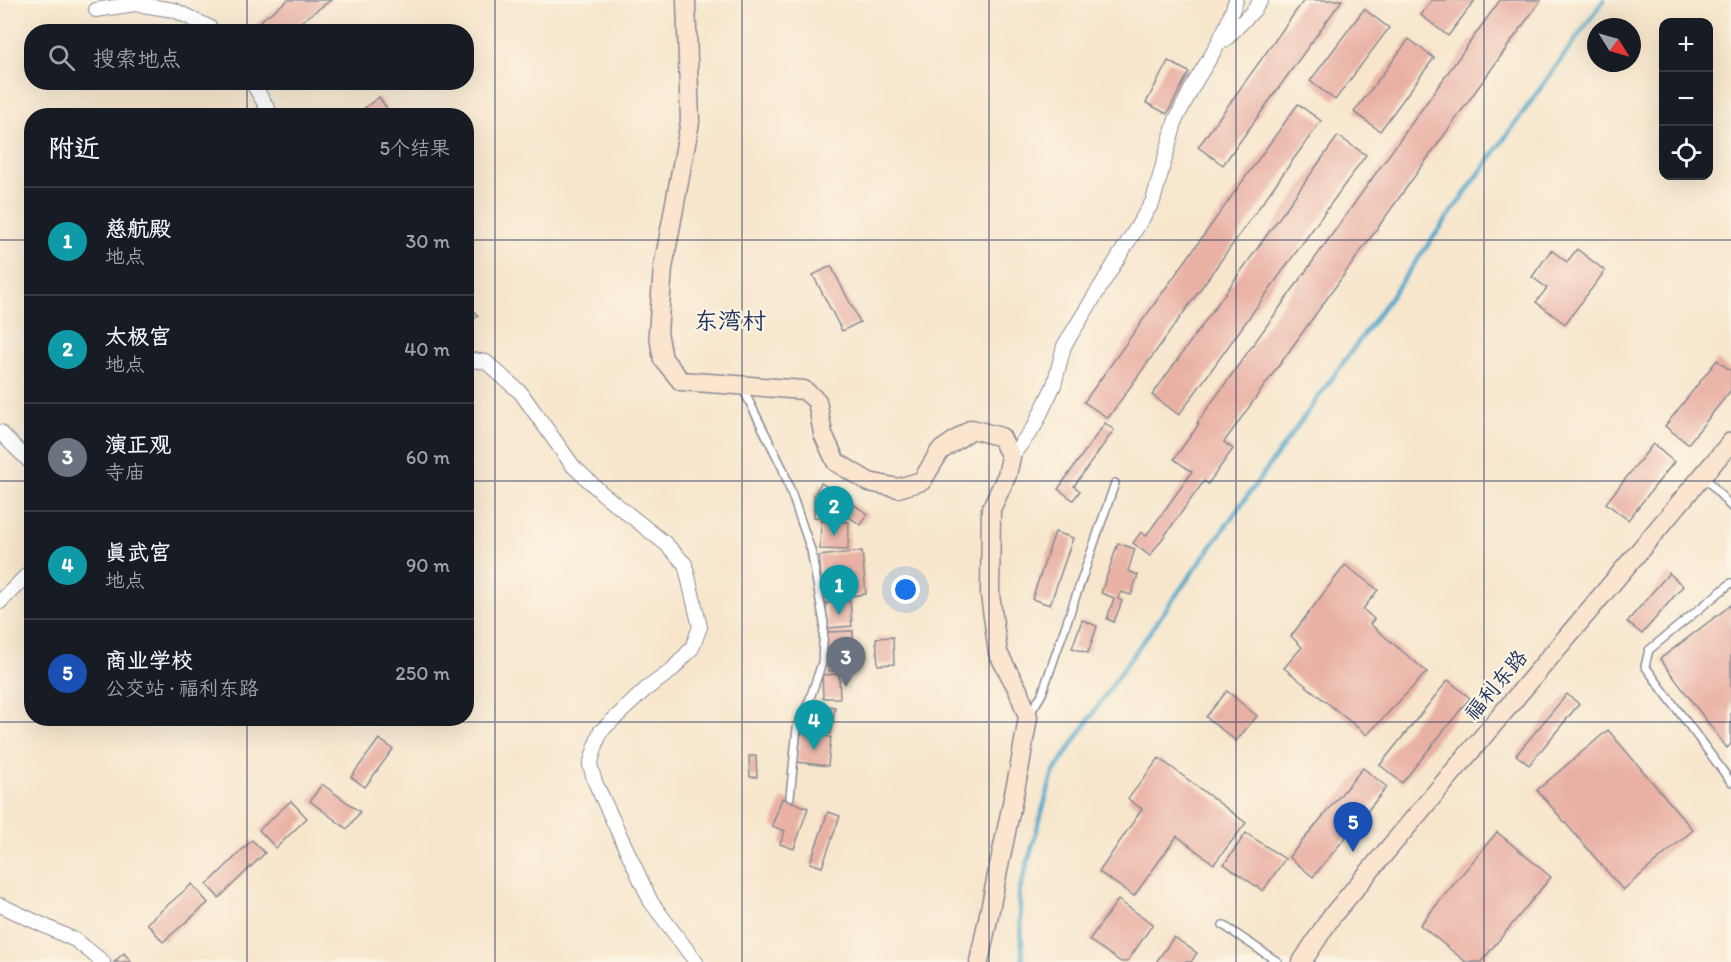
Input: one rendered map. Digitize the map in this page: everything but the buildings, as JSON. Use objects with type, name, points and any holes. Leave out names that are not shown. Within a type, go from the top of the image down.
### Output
[{"type":"main road","points":[[686,0],[690,122],[663,268],[658,333],[663,359],[681,381],[804,390],[817,401],[823,434],[836,462],[869,482],[898,488],[922,481],[940,452],[972,429],[1001,437],[1011,457],[1007,475],[991,509],[990,595],[998,653],[1018,690],[1028,717],[979,962]]},
{"type":"main road","name":"福利东路","points":[[1302,962],[1331,917],[1731,442]]},
{"type":"street","points":[[1011,457],[1034,427],[1054,385],[1064,346],[1153,201],[1176,119],[1215,51],[1236,0]]},
{"type":"street","points":[[1215,51],[1261,0]]},
{"type":"street","points":[[96,10],[135,4],[174,10],[202,24]]},
{"type":"street","points":[[257,90],[267,108]]},
{"type":"street","points":[[474,360],[486,362],[521,393],[573,466],[603,494],[666,544],[685,564],[700,627],[692,648],[671,671],[646,688],[600,732],[590,765],[595,782],[651,902],[696,962]]},
{"type":"street","points":[[0,432],[24,456]]},
{"type":"street","points":[[0,602],[24,578]]},
{"type":"street","points":[[0,905],[77,941],[103,962]]},
{"type":"lane","points":[[741,385],[787,479],[811,550],[824,623],[822,663],[797,728],[790,797]]},
{"type":"lane","points":[[1703,475],[1731,507]]},
{"type":"lane","points":[[1028,717],[1042,694],[1115,483]]},
{"type":"lane","points":[[1731,584],[1649,650],[1645,666],[1731,782]]},
{"type":"lane","points":[[1223,925],[1278,962]]},
{"type":"waterway","points":[[1023,962],[1019,893],[1053,773],[1123,669],[1604,0]]},
{"type":"place","name":"太极宫","points":[[834,536]]},
{"type":"place","name":"慈航殿","points":[[839,615]]},
{"type":"place","name":"演正观","points":[[846,687]]},
{"type":"place","name":"真武宫","points":[[814,750]]},
{"type":"place","name":"商业学校","points":[[1353,852]]},
{"type":"district","name":"东湾村","points":[[730,321]]}]
